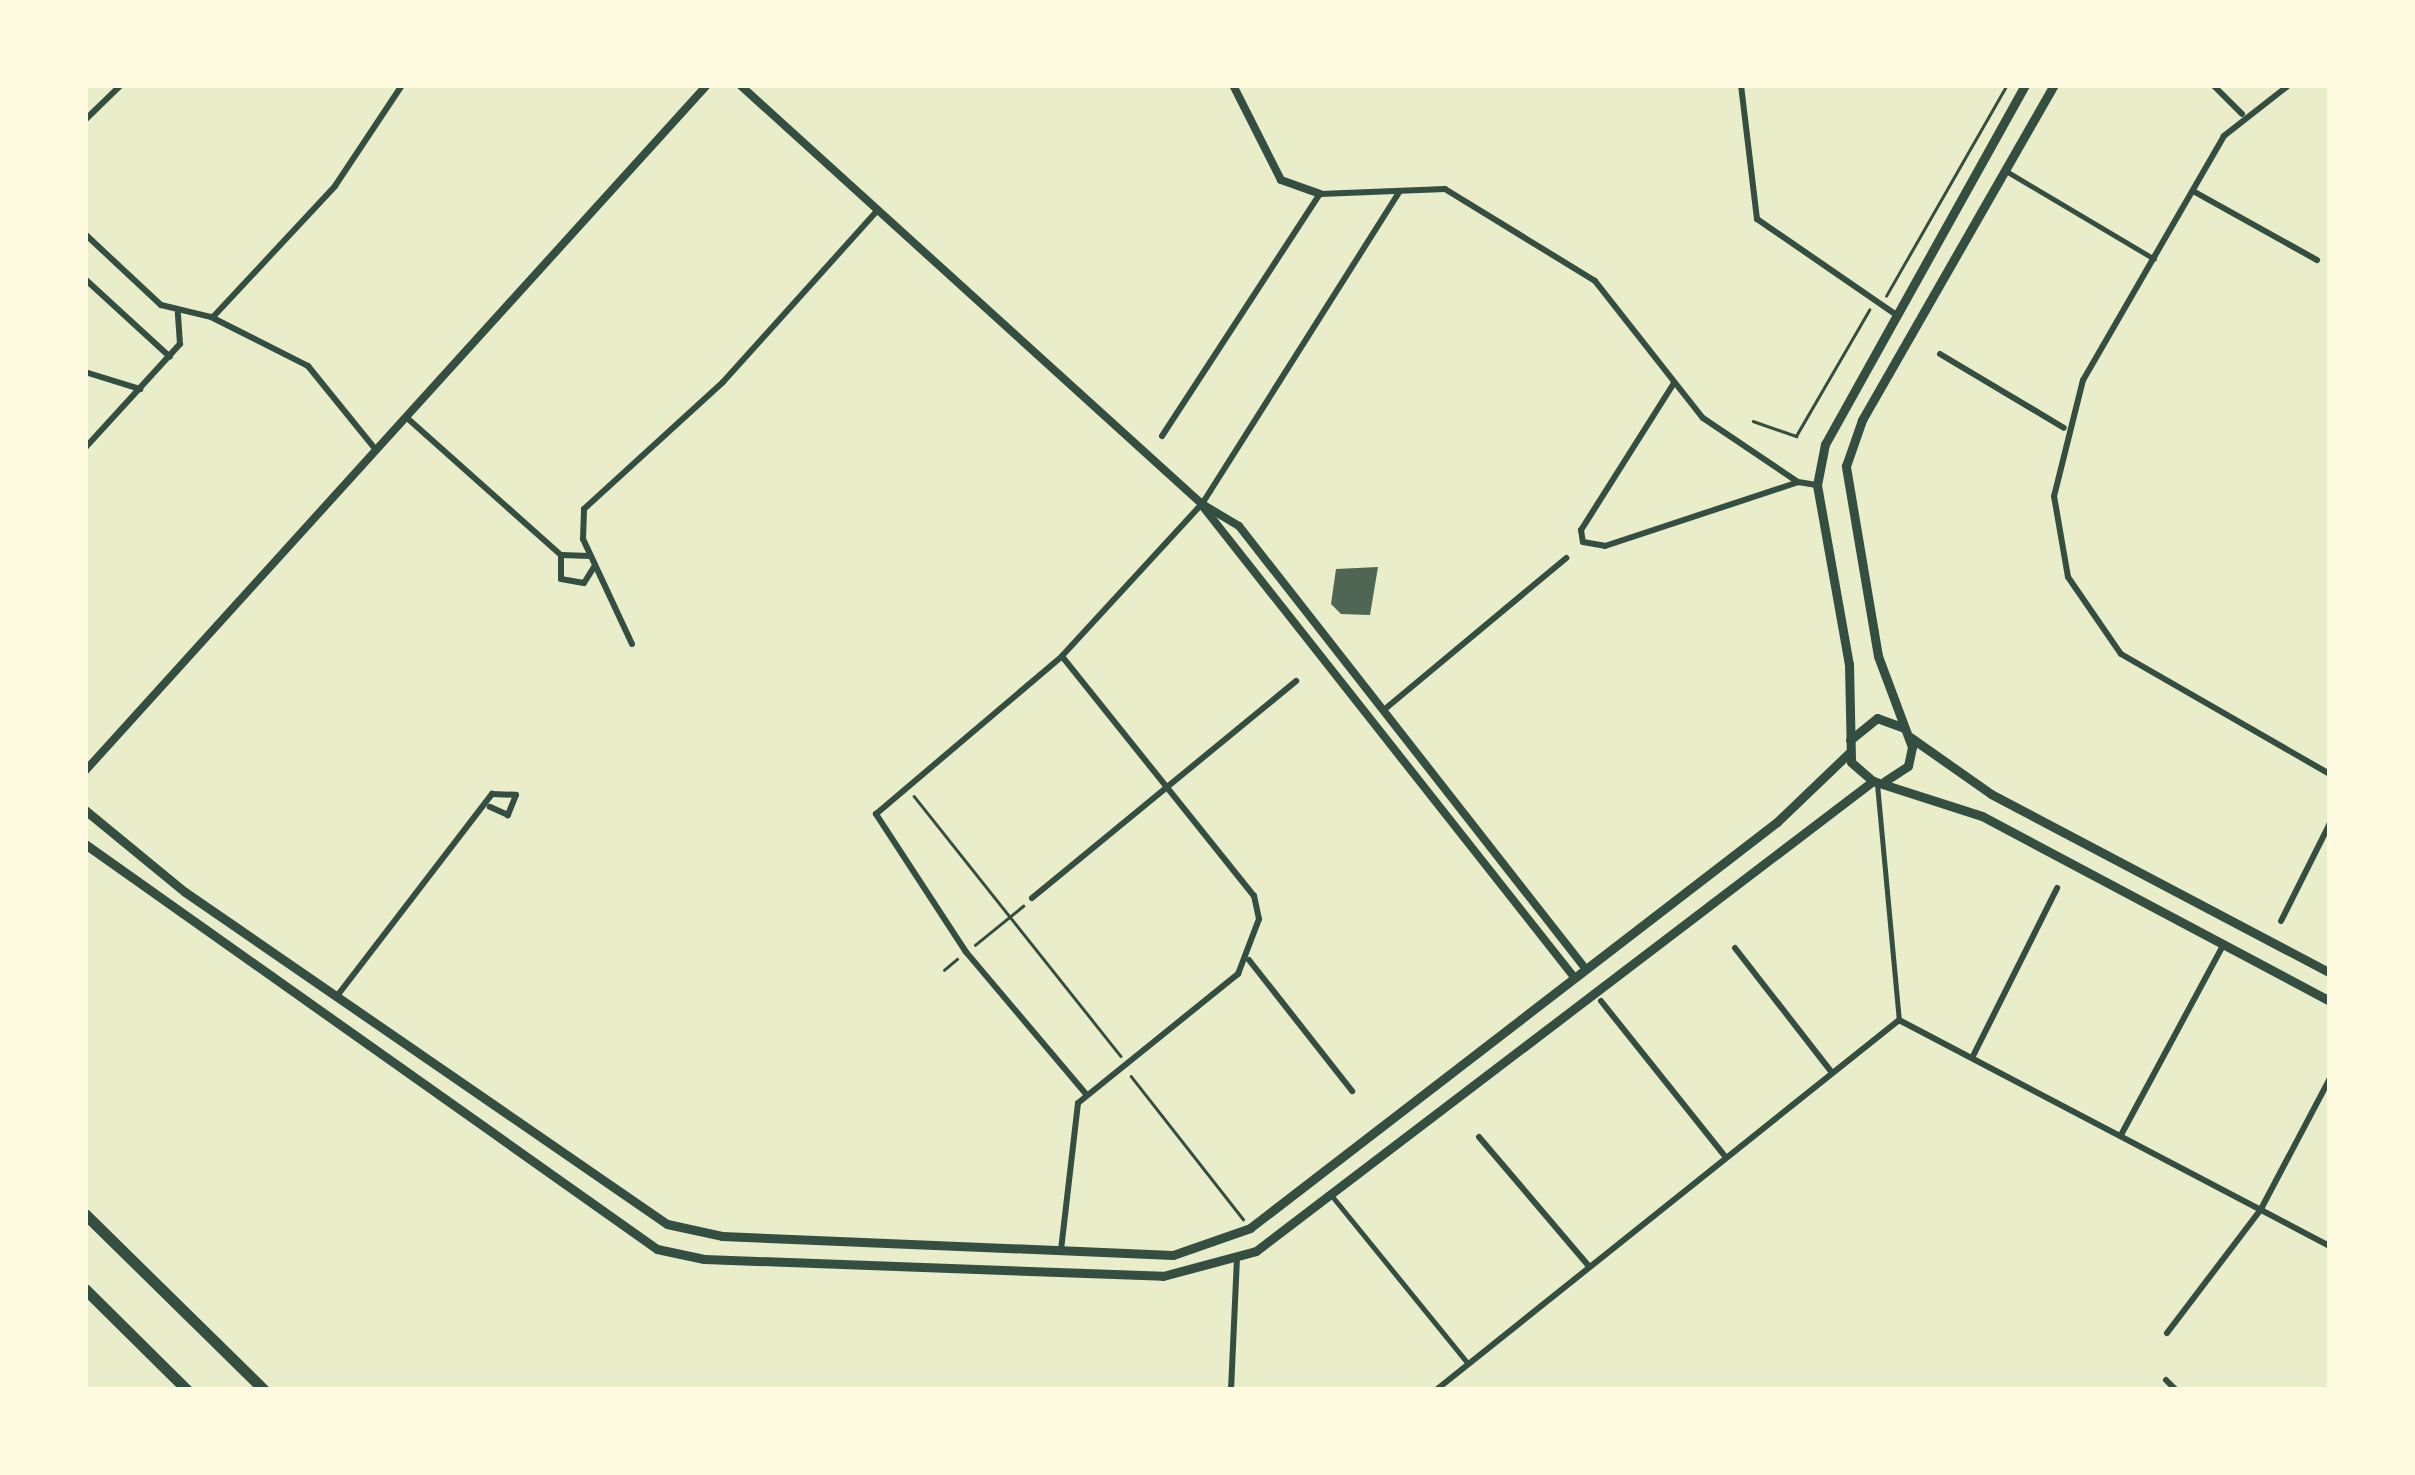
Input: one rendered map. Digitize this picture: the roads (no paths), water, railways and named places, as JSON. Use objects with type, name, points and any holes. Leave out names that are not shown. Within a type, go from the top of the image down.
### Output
[{"type":"highway","points":[[85,1214],[264,1390]]},
{"type":"highway","points":[[85,1289],[188,1390]]},
{"type":"main road","points":[[2025,85],[1826,444],[1817,485],[1848,664],[1849,748],[1877,781],[1982,816],[2330,1001]]},
{"type":"main road","points":[[85,844],[657,1249],[856,1265],[1163,1276],[1237,1260],[1331,1196],[1599,984],[1877,781],[1908,766],[1907,732],[1878,656],[1846,466],[1862,420],[2054,85]]},
{"type":"main road","points":[[85,810],[336,998],[667,1224],[858,1242],[1173,1255],[1250,1228],[1777,822],[1849,748],[1868,720],[1907,732],[1991,794],[2330,974]]},
{"type":"main road","points":[[1586,968],[1599,984]]},
{"type":"main road","points":[[1574,977],[1587,994]]},
{"type":"main road","points":[[856,1265],[858,1242]]},
{"type":"street","points":[[85,120],[121,85]]},
{"type":"street","points":[[212,317],[343,176],[402,85]]},
{"type":"street","points":[[85,771],[707,85]]},
{"type":"street","points":[[740,85],[1202,504],[1574,977]]},
{"type":"street","points":[[1234,85],[1282,180],[1320,194],[1453,191],[1578,268],[1723,436],[1798,482],[1817,485]]},
{"type":"street","points":[[1741,85],[1757,219],[1895,314]]},
{"type":"street","points":[[2213,85],[2242,114]]},
{"type":"street","points":[[2288,85],[2242,114],[2154,258],[2064,428],[2058,538],[2068,576],[2119,652],[2173,692],[2330,774]]},
{"type":"street","points":[[2005,170],[2154,258]]},
{"type":"street","points":[[1086,1094],[966,952],[876,814],[905,785],[1062,656],[1202,504],[1400,190]]},
{"type":"street","points":[[2193,191],[2317,260]]},
{"type":"street","points":[[1162,436],[1320,194]]},
{"type":"street","points":[[632,644],[593,562],[579,522],[878,210]]},
{"type":"street","points":[[85,234],[178,312],[212,317],[308,366],[376,450]]},
{"type":"street","points":[[85,279],[170,357]]},
{"type":"street","points":[[85,448],[170,357],[183,334],[178,312]]},
{"type":"street","points":[[1940,354],[2064,428]]},
{"type":"street","points":[[85,372],[140,389]]},
{"type":"street","points":[[1674,383],[1580,530],[1583,542],[1606,546],[1798,482]]},
{"type":"street","points":[[406,418],[561,555]]},
{"type":"street","points":[[1202,504],[1239,526],[1586,968]]},
{"type":"street","points":[[561,555],[581,550],[593,562]]},
{"type":"street","points":[[561,555],[558,574],[572,585],[589,580],[593,562]]},
{"type":"street","points":[[1386,709],[1566,558]]},
{"type":"street","points":[[1061,1251],[1074,1113],[1086,1094],[1249,960],[1258,930],[1254,896],[1062,656]]},
{"type":"street","points":[[1032,898],[1296,680]]},
{"type":"street","points":[[1877,781],[1899,1020]]},
{"type":"street","points":[[336,998],[490,807],[499,788],[516,796],[508,816],[490,807]]},
{"type":"street","points":[[2280,921],[2330,824]]},
{"type":"street","points":[[1973,1056],[2056,888]]},
{"type":"street","points":[[2121,1135],[2224,944]]},
{"type":"street","points":[[1735,948],[1830,1070]]},
{"type":"street","points":[[1249,960],[1352,1091]]},
{"type":"street","points":[[1599,984],[1601,1001]]},
{"type":"street","points":[[1587,994],[1601,1001],[1724,1155]]},
{"type":"street","points":[[1899,1020],[2330,1246]]},
{"type":"street","points":[[1436,1390],[1466,1361],[1830,1070],[1899,1020]]},
{"type":"street","points":[[2166,1333],[2261,1209],[2330,1078]]},
{"type":"street","points":[[1479,1137],[1588,1265]]},
{"type":"street","points":[[1331,1196],[1466,1361]]},
{"type":"street","points":[[1231,1390],[1237,1260]]},
{"type":"street","points":[[2166,1380],[2176,1390]]}]
